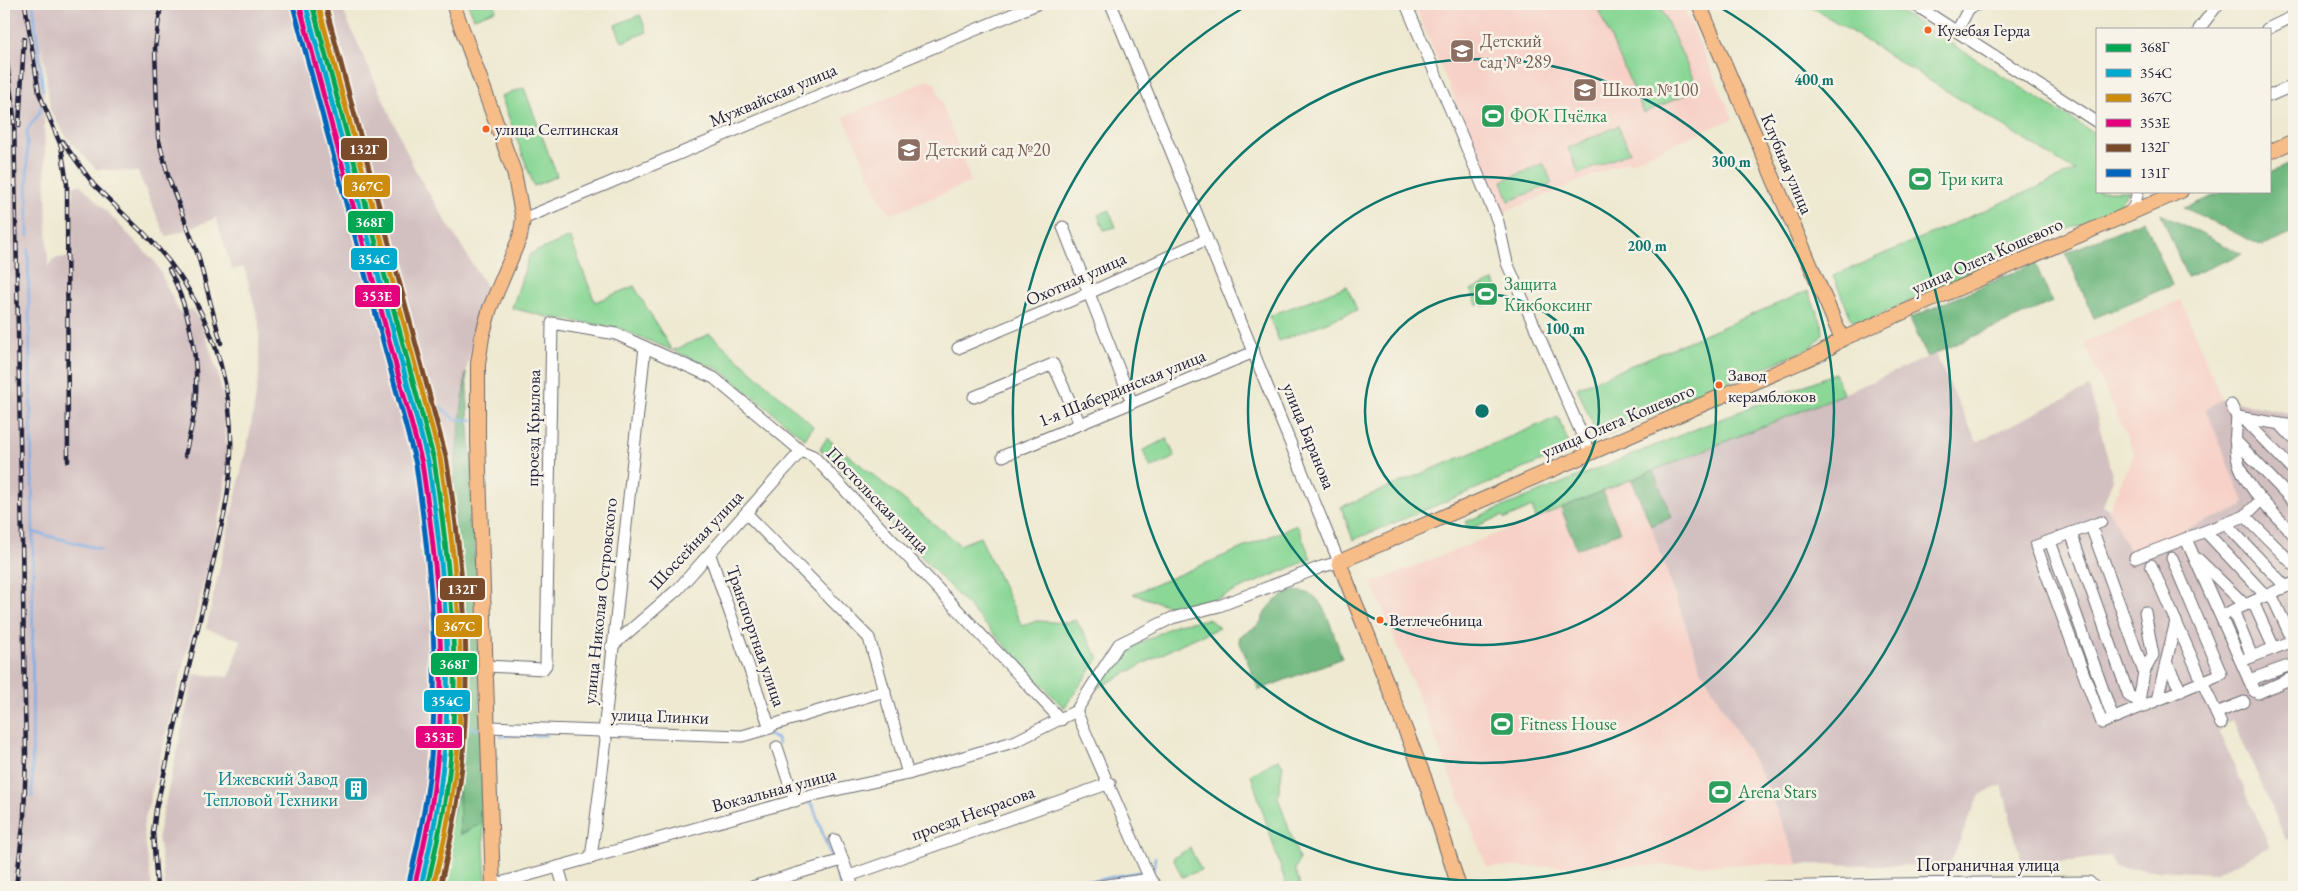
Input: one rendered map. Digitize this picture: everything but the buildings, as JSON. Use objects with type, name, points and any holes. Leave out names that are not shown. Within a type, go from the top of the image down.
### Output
[{"type":"main road","points":[[453,4],[514,172],[523,219],[520,237],[490,308],[482,337],[477,391],[493,886]]},
{"type":"main road","name":"Клубная улица","points":[[1699,4],[1842,339]]},
{"type":"main road","points":[[2270,152],[2294,141]]},
{"type":"main road","name":"улица Олега Кошевого","points":[[1340,562],[1821,353],[1842,339],[2179,192]]},
{"type":"main road","name":"улица Баранова","points":[[1340,562],[1424,777],[1459,887]]},
{"type":"street","name":"Мужвайская улица","points":[[523,219],[1037,4]]},
{"type":"street","name":"улица Баранова","points":[[1111,4],[1340,562]]},
{"type":"street","points":[[1914,4],[2096,121]]},
{"type":"street","points":[[1957,31],[1969,8],[1979,4]]},
{"type":"street","points":[[2200,28],[2218,4]]},
{"type":"street","points":[[1407,5],[1498,222],[1507,263],[1590,453]]},
{"type":"street","points":[[2269,28],[2294,16]]},
{"type":"street","points":[[2270,96],[2294,85]]},
{"type":"street","points":[[2086,113],[2096,108]]},
{"type":"street","points":[[2126,215],[2134,207],[2138,192]]},
{"type":"street","points":[[2147,192],[2151,197],[2160,200]]},
{"type":"street","points":[[1063,227],[1132,403]]},
{"type":"street","name":"Охотная улица","points":[[958,348],[1089,293],[1207,239]]},
{"type":"street","name":"проезд Крылова","points":[[486,666],[543,669],[546,665],[552,323]]},
{"type":"street","name":"Постольская улица","points":[[552,323],[616,334],[714,378],[801,451],[813,456],[1061,720]]},
{"type":"street","name":"улица Николая Островского","points":[[591,858],[606,740],[604,732],[612,647],[646,348]]},
{"type":"street","name":"1-я Шабердинская улица","points":[[1003,456],[1254,352]]},
{"type":"street","points":[[974,397],[1054,364],[1080,424]]},
{"type":"street","points":[[2231,405],[2240,418],[2294,471]]},
{"type":"street","points":[[2240,418],[2294,426]]},
{"type":"street","points":[[2240,418],[2235,440],[2237,459],[2255,494],[2294,535]]},
{"type":"street","points":[[2280,424],[2294,439]]},
{"type":"street","points":[[2235,440],[2294,502]]},
{"type":"street","name":"Шоссейная улица","points":[[612,647],[678,589],[801,451]]},
{"type":"street","points":[[2136,558],[2246,516],[2261,500]]},
{"type":"street","points":[[746,513],[869,638],[908,774]]},
{"type":"street","points":[[2246,516],[2294,565]]},
{"type":"street","points":[[2148,702],[2144,672],[2096,524],[2036,546],[2102,723],[2148,702],[2222,674],[2172,558]]},
{"type":"street","points":[[2226,524],[2290,585],[2294,597]]},
{"type":"street","points":[[2206,532],[2268,595],[2294,642],[2241,662]]},
{"type":"street","points":[[2071,533],[2129,696],[2148,702]]},
{"type":"street","points":[[2186,540],[2254,691],[2258,693],[2294,677]]},
{"type":"street","points":[[2192,552],[2249,604],[2274,648]]},
{"type":"street","name":"Транспортная улица","points":[[710,555],[770,727]]},
{"type":"street","name":"улица Олега Кошевого","points":[[1076,710],[1119,644],[1172,618],[1220,606],[1321,567],[1340,562]]},
{"type":"street","points":[[2151,565],[2219,719],[2244,702]]},
{"type":"street","points":[[2221,616],[2290,585]]},
{"type":"street","points":[[2233,610],[2252,657]]},
{"type":"street","points":[[2144,672],[2153,655],[2145,612]]},
{"type":"street","points":[[2148,702],[2166,662],[2176,621]]},
{"type":"street","points":[[2166,662],[2181,691]]},
{"type":"street","points":[[2249,680],[2294,664]]},
{"type":"street","name":"улица Глинки","points":[[488,727],[742,736],[885,691]]},
{"type":"street","points":[[1076,710],[1153,883],[1100,886]]},
{"type":"street","name":"Вокзальная улица","points":[[493,886],[795,800],[908,774],[1016,741],[1061,720],[1076,710]]},
{"type":"street","points":[[777,747],[795,800]]},
{"type":"street","name":"проезд Некрасова","points":[[851,882],[1110,783]]},
{"type":"street","points":[[835,840],[851,882]]},
{"type":"street","points":[[752,887],[842,860]]},
{"type":"street","points":[[558,867],[564,887]]},
{"type":"street","name":"Пограничная улица","points":[[1767,887],[1892,884],[2091,885]]},
{"type":"shaded area","points":[[4,4],[340,4],[415,170],[487,288],[478,316],[466,372],[452,489],[462,710],[459,785],[438,887],[165,887],[158,835],[194,674],[229,677],[241,640],[206,629],[250,432],[259,374],[259,323],[244,267],[232,270],[216,218],[166,237],[138,172],[96,169],[67,138],[50,110],[42,42],[48,267],[55,258],[73,257],[73,187],[80,184],[156,263],[179,312],[192,309],[201,323],[218,373],[224,404],[227,465],[224,497],[208,566],[143,827],[152,887],[4,887]]},
{"type":"shaded area","name":"Школа №100","points":[[1414,4],[1682,4],[1733,119],[1503,213]]},
{"type":"shaded area","name":"Детский сад №20","points":[[928,80],[935,84],[971,182],[893,214],[883,205],[844,117]]},
{"type":"shaded area","points":[[2181,300],[2222,399],[2206,409],[2244,502],[2241,508],[2128,550],[2109,510],[2134,452],[2084,343]]},
{"type":"shaded area","points":[[1935,354],[1977,442],[2089,387],[2113,479],[2103,505],[2109,510],[2129,550],[2241,508],[2244,502],[2206,409],[2222,399],[2294,414],[2294,837],[2286,840],[2233,720],[2217,726],[2270,847],[2216,873],[2114,868],[2110,856],[2071,861],[2021,861],[2002,785],[1979,795],[1949,866],[1798,864],[1764,779],[1701,670],[1651,526],[1672,517],[1653,471],[1843,394]]},
{"type":"shaded area","points":[[1632,480],[1651,526],[1701,670],[1764,779],[1798,864],[1487,867],[1372,583]]},
{"type":"green space","points":[[468,4],[494,4],[496,10],[474,18]]},
{"type":"green space","points":[[1610,4],[1659,4],[1698,89],[1644,113],[1598,9]]},
{"type":"green space","points":[[1807,4],[1888,4],[2096,134],[2096,192],[2128,192],[2117,207],[1862,323],[1852,320],[1833,276],[2075,171]]},
{"type":"green space","points":[[640,15],[647,32],[622,42],[615,25]]},
{"type":"green space","points":[[524,88],[557,176],[534,186],[501,96]]},
{"type":"green space","points":[[1618,126],[1630,152],[1579,174],[1568,148]]},
{"type":"green space","points":[[2294,162],[2294,233],[2262,246],[2185,208],[2223,192],[2270,192],[2270,173]]},
{"type":"green space","points":[[1544,164],[1552,183],[1509,201],[1502,181]]},
{"type":"green space","points":[[1109,210],[1116,227],[1104,230],[1098,215]]},
{"type":"green space","points":[[2161,214],[2242,254],[2187,277]]},
{"type":"green space","points":[[2144,220],[2172,285],[2094,318],[2066,253]]},
{"type":"green space","points":[[570,237],[595,302],[634,286],[671,350],[618,328],[548,317],[512,308],[530,254]]},
{"type":"green space","points":[[2035,263],[2052,302],[1927,357],[1910,318]]},
{"type":"green space","name":"Защита Кикбоксинг","points":[[1494,281],[1501,299],[1483,306],[1482,303],[1477,305],[1471,290]]},
{"type":"green space","points":[[1347,286],[1357,310],[1279,341],[1269,316]]},
{"type":"green space","points":[[1808,291],[1822,324],[1823,334],[1812,347],[1599,439],[1577,388]]},
{"type":"green space","points":[[710,334],[813,426],[805,439],[720,370],[673,351]]},
{"type":"green space","points":[[466,372],[473,490],[484,822],[460,835],[459,785],[462,710],[452,489]]},
{"type":"green space","points":[[1835,373],[1843,394],[1536,518],[1532,507],[1505,519],[1502,516],[1469,529],[1465,522]]},
{"type":"green space","points":[[1558,417],[1571,449],[1353,540],[1341,507]]},
{"type":"green space","points":[[827,438],[960,545],[980,537],[1022,626],[1037,621],[1066,623],[1076,620],[1099,658],[1064,708],[820,449]]},
{"type":"green space","points":[[1167,439],[1175,457],[1151,468],[1143,450]]},
{"type":"green space","points":[[1653,471],[1672,517],[1651,526],[1632,480]]},
{"type":"green space","points":[[1603,491],[1620,532],[1577,549],[1561,508]]},
{"type":"green space","points":[[1297,525],[1311,559],[1216,599],[1173,607],[1133,594]]},
{"type":"green space","points":[[1294,591],[1311,595],[1320,603],[1328,618],[1342,658],[1259,690],[1239,640],[1240,637],[1260,623],[1272,603]]},
{"type":"green space","points":[[1209,619],[1219,628],[1183,643],[1096,689],[1126,651],[1177,624]]},
{"type":"green space","points":[[1278,759],[1283,765],[1278,797],[1299,859],[1295,870],[1300,885],[1287,887],[1251,775]]},
{"type":"green space","points":[[459,785],[460,834],[483,822],[486,887],[438,887]]},
{"type":"green space","points":[[1190,848],[1201,870],[1182,877],[1173,858]]},
{"type":"waterway","points":[[33,4],[43,90]]},
{"type":"waterway","points":[[28,236],[27,130],[40,112],[41,106]]},
{"type":"waterway","points":[[28,249],[33,532],[32,797]]},
{"type":"waterway","points":[[377,305],[387,310],[412,401]]},
{"type":"waterway","points":[[429,397],[455,419],[473,420]]},
{"type":"waterway","points":[[33,532],[100,549]]},
{"type":"waterway","points":[[461,723],[478,730]]},
{"type":"waterway","points":[[766,734],[777,739],[778,744]]},
{"type":"waterway","points":[[501,736],[547,735]]},
{"type":"waterway","points":[[808,801],[813,806],[831,857]]},
{"type":"waterway","points":[[1154,870],[1155,857]]},
{"type":"waterway","points":[[833,865],[841,887]]},
{"type":"waterway","points":[[1063,887],[1143,871]]},
{"type":"railway","points":[[7,4],[6,54],[14,118],[26,754],[24,817],[16,887]]},
{"type":"railway","points":[[25,4],[39,93],[61,146],[67,184],[68,461]]},
{"type":"railway","points":[[161,4],[155,48],[158,137],[169,179],[198,255],[221,343]]},
{"type":"railway","points":[[19,126],[24,39]]},
{"type":"railway","points":[[62,141],[94,185],[148,238]]},
{"type":"railway","points":[[143,232],[169,262],[191,294],[208,328],[220,363],[228,399],[231,437],[230,476],[224,515],[156,809],[153,833],[157,887]]},
{"type":"railway","points":[[169,269],[183,301],[195,354],[195,407],[185,456]]},
{"type":"transit line","name":"368Г","points":[[312,4],[434,460],[440,500],[452,621],[454,701],[448,782],[427,887]]},
{"type":"transit line","name":"367С","points":[[318,4],[440,458],[446,498],[459,620],[460,702],[454,783],[433,887]]},
{"type":"transit line","name":"132Г","points":[[325,4],[446,457],[458,538],[465,620],[466,702],[464,742],[456,809],[440,887]]},
{"type":"transit line","name":"354С","points":[[306,6],[428,461],[434,501],[446,621],[447,702],[439,795],[421,886]]},
{"type":"transit line","name":"353Е","points":[[300,7],[422,463],[428,502],[437,581],[441,701],[433,793],[415,884]]},
{"type":"transit line","name":"131Г","points":[[294,9],[416,464],[430,581],[433,621],[434,699],[433,739],[427,791],[409,883]]},
{"type":"place","name":"Кузебая Герда","points":[[1928,30]]},
{"type":"place","name":"Детский сад № 289","points":[[1462,51]]},
{"type":"place","name":"Школа №100","points":[[1585,90]]},
{"type":"place","name":"ФОК Пчёлка","points":[[1493,116]]},
{"type":"place","name":"улица Селтинская","points":[[486,129]]},
{"type":"place","name":"Детский сад №20","points":[[909,150]]},
{"type":"place","name":"Три кита","points":[[1920,179]]},
{"type":"place","name":"Защита Кикбоксинг","points":[[1486,294]]},
{"type":"place","name":"Завод керамблоков","points":[[1719,385]]},
{"type":"place","name":"Ветлечебница","points":[[1380,620]]},
{"type":"place","name":"Fitness House","points":[[1502,724]]},
{"type":"place","name":"Ижевский Завод Тепловой Техники","points":[[356,789]]},
{"type":"place","name":"Arena Stars","points":[[1720,792]]}]
